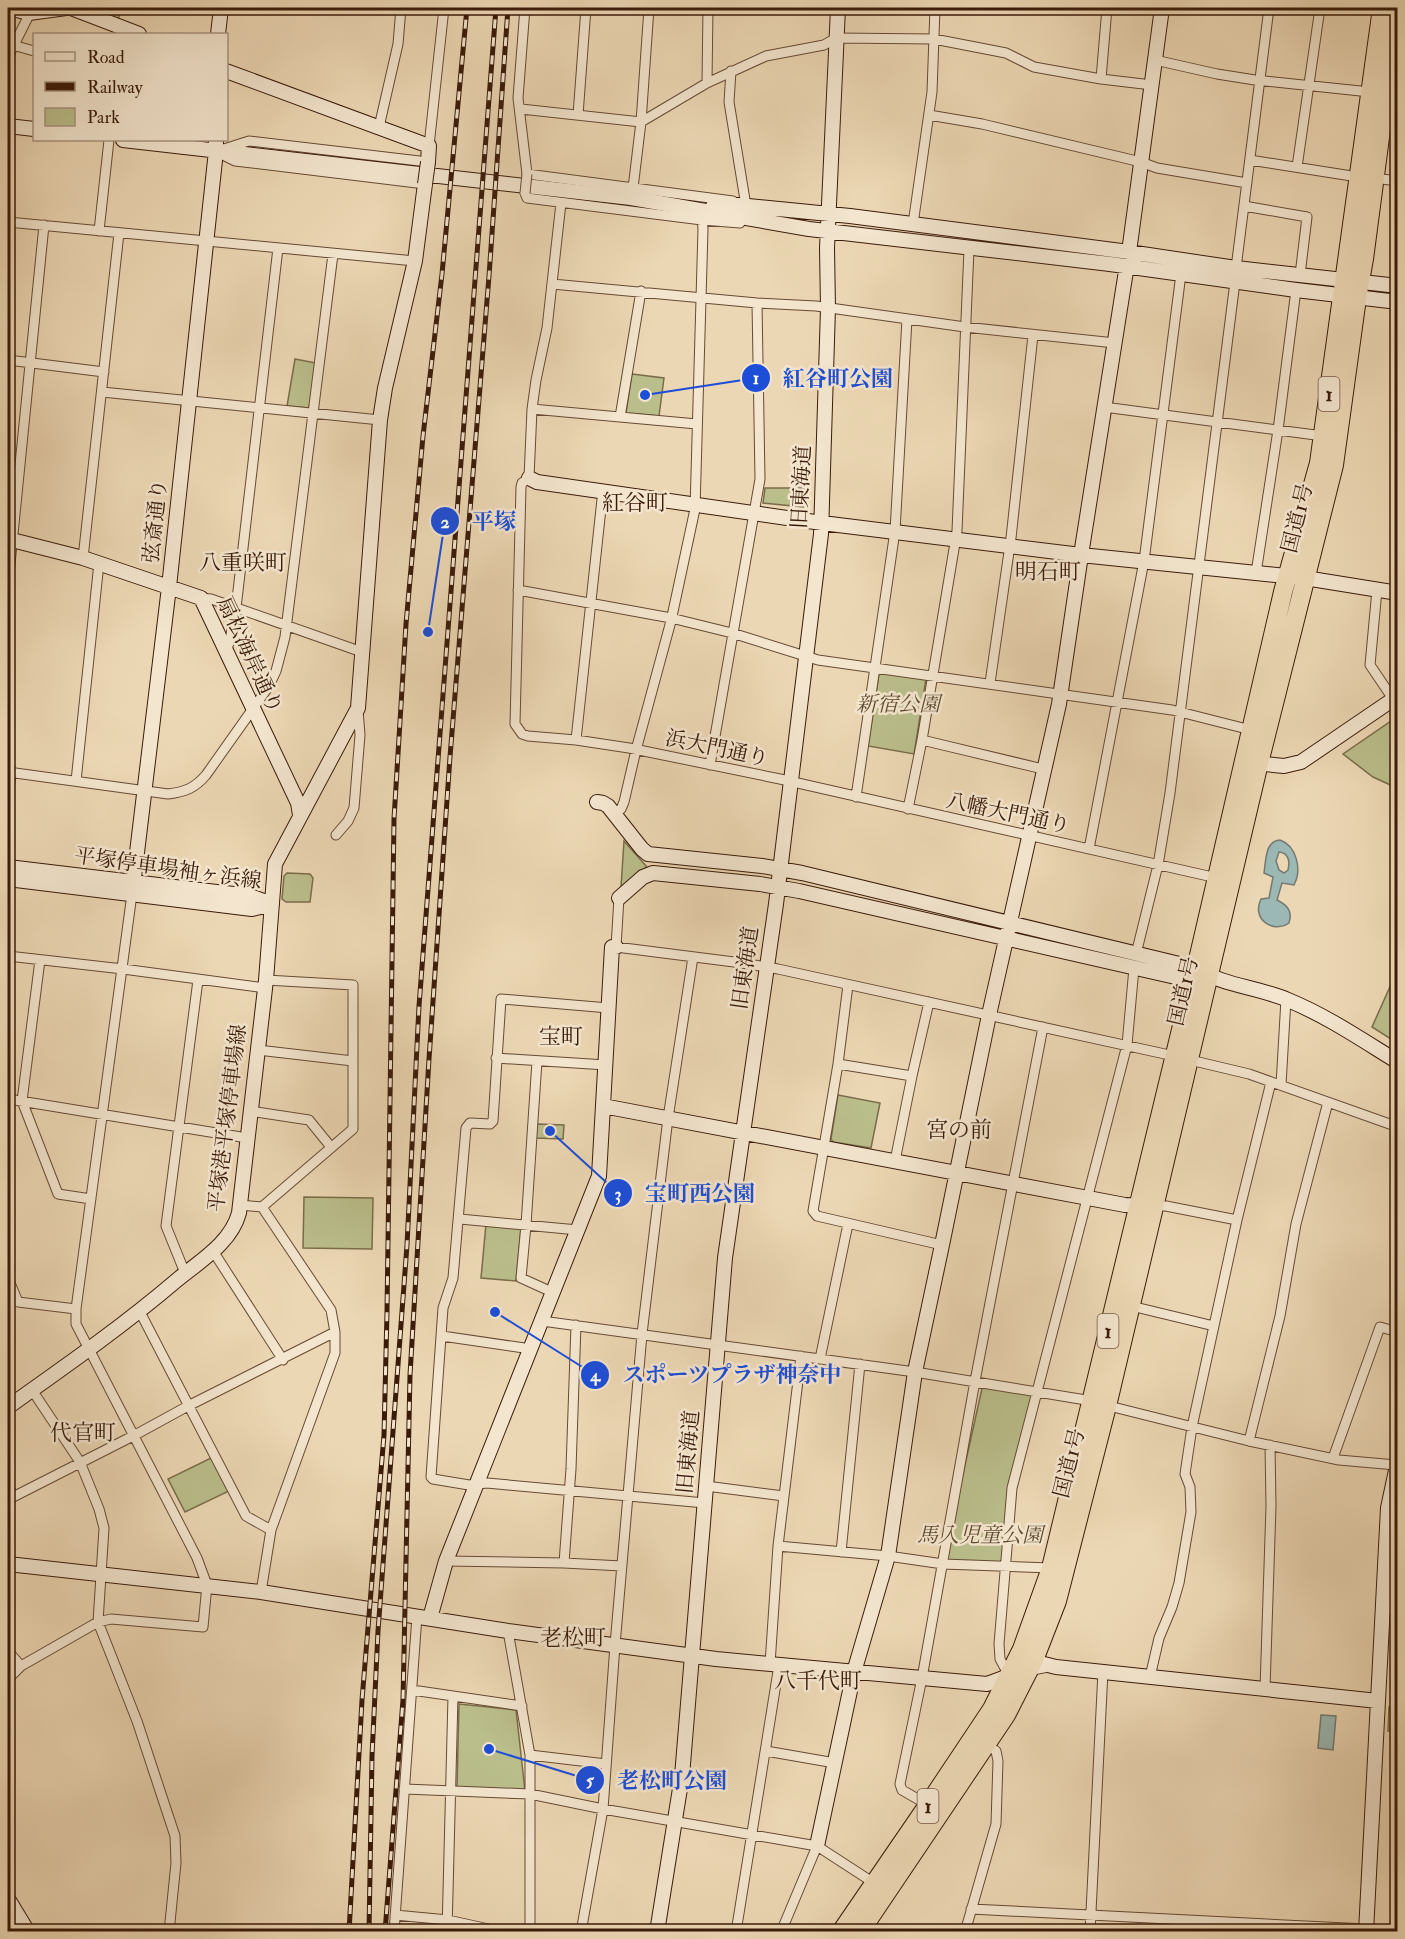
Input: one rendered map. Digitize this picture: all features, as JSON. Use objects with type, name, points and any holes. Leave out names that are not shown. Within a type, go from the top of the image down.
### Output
[{"type":"highway","name":"国道1号","points":[[1382,8],[1384,94]]},
{"type":"highway","name":"国道1号","points":[[841,1932],[1008,1686],[1033,1661],[1057,1601],[1066,1569],[1099,1403],[1182,1058],[1217,878],[1251,730],[1296,577],[1334,465],[1351,289],[1366,177],[1384,94],[1397,8]]},
{"type":"highway","name":"国道1号","points":[[1199,975],[1215,955],[1277,691],[1296,577],[1351,289]]},
{"type":"highway","points":[[1251,730],[1257,729],[1262,724],[1267,705],[1277,691]]},
{"type":"highway","name":"国道1号","points":[[1033,1661],[1051,1568],[1099,1403],[1131,1306],[1146,1206]]},
{"type":"highway","name":"国道1号","points":[[860,1932],[987,1745],[1008,1686]]},
{"type":"street","points":[[8,8],[31,10],[66,8]]},
{"type":"street","points":[[71,8],[134,33]]},
{"type":"street","points":[[218,33],[221,8]]},
{"type":"street","points":[[379,127],[398,44],[401,8]]},
{"type":"street","points":[[336,836],[348,821],[354,808],[360,735],[358,708],[380,420],[387,379],[415,261],[444,8]]},
{"type":"street","points":[[525,8],[518,98],[527,198],[702,220],[787,226],[1181,274],[1300,274],[1398,302]]},
{"type":"street","points":[[578,115],[586,8]]},
{"type":"street","points":[[633,188],[641,122],[649,8]]},
{"type":"street","points":[[707,83],[708,8]]},
{"type":"street","name":"旧東海道","points":[[657,1932],[682,1776],[725,1258],[792,782],[822,523],[828,231],[838,8]]},
{"type":"street","points":[[913,224],[932,92],[935,8]]},
{"type":"street","points":[[1101,79],[1107,8]]},
{"type":"street","points":[[781,1932],[818,1846],[854,1672],[888,1556],[915,1372],[989,1015],[1060,694],[1130,252],[1162,8]]},
{"type":"street","points":[[8,1564],[261,1592],[508,1631],[692,1656],[1008,1686],[1000,1659],[999,1644],[1012,1488],[1127,1045],[1135,961],[1158,865],[1170,793],[1269,8]]},
{"type":"street","points":[[1297,167],[1320,8]]},
{"type":"street","points":[[8,57],[31,10]]},
{"type":"street","points":[[520,109],[641,122],[707,83],[766,56],[824,45],[836,38],[934,39],[1006,53],[1042,68],[1101,79],[1152,85]]},
{"type":"street","points":[[13,45],[33,51]]},
{"type":"street","points":[[1155,60],[1217,74],[1384,94]]},
{"type":"street","points":[[228,72],[429,146]]},
{"type":"street","points":[[731,72],[729,102],[742,205]]},
{"type":"street","points":[[929,115],[982,124],[1141,162],[1157,168],[1247,183]]},
{"type":"street","points":[[8,126],[33,129]]},
{"type":"street","points":[[99,231],[109,141]]},
{"type":"street","points":[[140,141],[216,145],[631,198],[687,206],[787,226]]},
{"type":"street","points":[[216,145],[249,141],[428,162]]},
{"type":"street","points":[[216,145],[235,161],[425,184]]},
{"type":"street","name":"弦斎通り","points":[[133,888],[216,145]]},
{"type":"street","points":[[1250,160],[1398,181]]},
{"type":"street","points":[[526,174],[733,201],[742,205]]},
{"type":"street","points":[[529,478],[532,409],[547,328],[561,203]]},
{"type":"street","points":[[687,206],[742,205],[1130,252],[1296,290],[1398,286]]},
{"type":"street","points":[[614,813],[621,809],[624,802],[671,618],[695,504],[702,220],[701,216],[687,206]]},
{"type":"street","points":[[1244,206],[1307,217],[1300,274]]},
{"type":"street","points":[[8,222],[415,261]]},
{"type":"street","points":[[8,584],[10,539],[44,225]]},
{"type":"street","points":[[83,558],[120,233]]},
{"type":"street","points":[[226,652],[236,608],[278,248]]},
{"type":"street","points":[[908,809],[956,539],[969,249]]},
{"type":"street","points":[[8,797],[10,772],[168,794],[183,792],[198,785],[276,672],[282,654],[286,625],[333,254]]},
{"type":"street","points":[[1089,849],[1144,561],[1181,274]]},
{"type":"street","points":[[552,284],[828,308],[965,327],[1115,343]]},
{"type":"street","points":[[1256,573],[1296,290]]},
{"type":"street","points":[[620,417],[641,291]]},
{"type":"street","points":[[710,765],[732,633],[756,513],[760,479],[757,303]]},
{"type":"street","points":[[855,797],[895,531],[907,319]]},
{"type":"street","points":[[990,683],[1010,546],[1033,335]]},
{"type":"street","points":[[8,360],[104,372]]},
{"type":"street","points":[[102,392],[380,420]]},
{"type":"street","points":[[1104,407],[1323,436]]},
{"type":"street","points":[[532,409],[697,424]]},
{"type":"street","points":[[529,478],[537,482],[822,523],[1081,555],[1296,577],[1398,593]]},
{"type":"street","points":[[529,478],[522,483],[521,487],[518,590],[671,618],[732,633],[818,660],[1117,701],[1179,712],[1251,730]]},
{"type":"street","points":[[576,740],[603,490]]},
{"type":"street","name":"扇松海岸通り","points":[[10,539],[83,558],[201,598],[298,803],[300,815]]},
{"type":"street","points":[[76,781],[99,563]]},
{"type":"street","name":"浜大門通り","points":[[518,590],[514,724],[522,734],[636,750],[792,782]]},
{"type":"street","points":[[1227,836],[1243,800],[1251,767],[1254,764],[1284,766],[1301,762],[1396,698],[1370,665],[1377,590]]},
{"type":"street","points":[[201,598],[211,599],[363,652]]},
{"type":"street","name":"平塚港平塚停車場線","points":[[8,1407],[89,1351],[140,1312],[213,1251],[228,1236],[236,1223],[258,1050],[275,864],[358,708]]},
{"type":"street","points":[[922,740],[1043,769]]},
{"type":"street","name":"八幡大門通り","points":[[792,782],[1217,878]]},
{"type":"street","points":[[597,802],[603,802],[614,813],[648,854],[779,869],[1009,923],[1135,961]]},
{"type":"street","name":"平塚停車場袖ヶ浜線","points":[[8,867],[133,888]]},
{"type":"street","points":[[616,947],[619,898],[643,877],[653,873],[777,887],[1006,938],[1135,961],[1228,982],[1286,999],[1324,1016],[1398,1062]]},
{"type":"street","name":"平塚停車場袖ヶ浜線","points":[[8,879],[250,896],[272,904]]},
{"type":"street","points":[[8,1679],[21,1666],[98,1622],[111,1619],[203,1627],[207,1585],[197,1558],[76,1324],[76,1309],[133,888]]},
{"type":"street","points":[[394,1932],[412,1690],[424,1617],[599,1176],[612,947],[766,967],[1127,1045],[1249,1074],[1398,1127]]},
{"type":"street","points":[[1215,955],[1217,971],[1228,982]]},
{"type":"street","points":[[8,956],[198,980],[265,984],[353,985],[353,1129],[262,1207],[240,1205]]},
{"type":"street","points":[[581,1932],[603,1809],[642,1334],[668,1118],[693,957]]},
{"type":"street","points":[[39,960],[22,1101],[58,1194],[91,1199]]},
{"type":"street","points":[[185,1273],[165,1226],[198,980]]},
{"type":"street","points":[[848,986],[825,1148],[813,1211],[817,1216],[942,1245]]},
{"type":"street","points":[[609,1008],[501,999],[492,1122],[471,1123],[466,1128],[460,1219],[453,1278],[443,1308],[431,1477],[469,1485],[478,1483],[705,1503]]},
{"type":"street","points":[[1281,1085],[1286,999]]},
{"type":"street","points":[[895,1161],[929,1002]]},
{"type":"street","points":[[928,1805],[902,1790],[900,1784],[922,1678],[975,1382],[1043,1027]]},
{"type":"street","points":[[258,1050],[353,1060]]},
{"type":"street","points":[[496,1058],[606,1065]]},
{"type":"street","points":[[537,1061],[521,1278],[554,1293]]},
{"type":"street","points":[[838,1064],[912,1076]]},
{"type":"street","points":[[1150,1677],[1159,1638],[1179,1583],[1191,1512],[1190,1487],[1185,1474],[1192,1427],[1271,1082]]},
{"type":"street","points":[[8,1099],[247,1138]]},
{"type":"street","points":[[1249,1441],[1280,1316],[1296,1224],[1328,1102]]},
{"type":"street","points":[[603,1106],[1086,1196],[1146,1206],[1166,1206],[1238,1220]]},
{"type":"street","points":[[250,1111],[309,1119],[331,1147]]},
{"type":"street","points":[[261,1592],[271,1530],[335,1353],[335,1332],[331,1310],[262,1207]]},
{"type":"street","points":[[460,1219],[578,1230]]},
{"type":"street","points":[[820,1359],[848,1224]]},
{"type":"street","points":[[213,1251],[283,1360]]},
{"type":"street","points":[[8,1278],[18,1302]]},
{"type":"street","points":[[8,1306],[18,1302],[76,1309]]},
{"type":"street","points":[[1131,1306],[1214,1326]]},
{"type":"street","points":[[140,1312],[246,1516],[271,1530]]},
{"type":"street","points":[[542,1321],[860,1364],[1036,1391],[1099,1403],[1249,1441],[1333,1458],[1397,1463],[1388,1508],[1366,1930],[971,1909]]},
{"type":"street","points":[[564,1563],[576,1325]]},
{"type":"street","points":[[1333,1458],[1380,1327],[1398,1332]]},
{"type":"street","points":[[8,1484],[10,1500],[335,1332]]},
{"type":"street","points":[[442,1336],[531,1349]]},
{"type":"street","points":[[736,1932],[766,1751],[775,1665],[778,1546],[801,1356]]},
{"type":"street","points":[[841,1552],[860,1364]]},
{"type":"street","points":[[32,1390],[80,1462],[104,1528],[98,1622],[137,1720],[175,1836],[176,1863],[169,1932]]},
{"type":"street","points":[[1266,1689],[1271,1506],[1270,1445]]},
{"type":"street","points":[[706,1486],[784,1496]]},
{"type":"street","points":[[778,1546],[888,1556],[943,1564],[1051,1568]]},
{"type":"street","points":[[446,1561],[622,1566]]},
{"type":"street","points":[[1383,1609],[1398,1611]]},
{"type":"street","points":[[508,1631],[530,1755],[530,1932]]},
{"type":"street","points":[[8,1651],[21,1666]]},
{"type":"street","points":[[1033,1661],[1150,1677],[1378,1701]]},
{"type":"street","points":[[1090,1932],[1103,1671]]},
{"type":"street","points":[[412,1690],[522,1706]]},
{"type":"street","points":[[447,1932],[453,1696]]},
{"type":"street","points":[[965,1932],[996,1824],[998,1761],[996,1751],[987,1745]]},
{"type":"street","points":[[766,1751],[835,1763]]},
{"type":"street","points":[[530,1755],[606,1764]]},
{"type":"street","points":[[404,1789],[530,1794],[818,1846],[874,1884]]},
{"type":"street","points":[[8,1899],[28,1932]]},
{"type":"street","points":[[395,1916],[448,1920],[502,1932]]},
{"type":"street","points":[[1200,1920],[1200,1932]]},
{"type":"green space","points":[[85,8],[123,8],[117,21]]},
{"type":"green space","points":[[295,359],[316,363],[309,408],[287,406]]},
{"type":"green space","points":[[632,374],[664,378],[659,416],[626,413]]},
{"type":"green space","points":[[765,488],[806,488],[807,501],[803,507],[763,503]]},
{"type":"green space","name":"新宿公園","points":[[881,672],[926,679],[914,754],[868,746]]},
{"type":"green space","points":[[1397,717],[1397,788],[1373,777],[1343,754]]},
{"type":"green space","points":[[624,841],[647,867],[621,887]]},
{"type":"green space","points":[[287,873],[310,874],[313,878],[310,902],[286,902],[282,899],[284,876]]},
{"type":"green space","points":[[1397,971],[1397,1043],[1372,1027]]},
{"type":"green space","points":[[838,1095],[880,1103],[871,1148],[833,1142],[831,1139]]},
{"type":"green space","points":[[537,1124],[564,1125],[563,1139],[536,1138]]},
{"type":"green space","points":[[304,1197],[373,1198],[372,1249],[303,1248]]},
{"type":"green space","points":[[486,1224],[521,1228],[516,1281],[481,1278]]},
{"type":"green space","name":"馬入児童公園","points":[[983,1384],[1033,1394],[1012,1488],[1006,1566],[943,1564]]},
{"type":"green space","points":[[211,1458],[229,1491],[185,1512],[168,1479]]},
{"type":"green space","points":[[459,1704],[516,1710],[525,1791],[457,1788]]},
{"type":"green space","points":[[1389,1707],[1397,1708],[1397,1731],[1388,1731]]},
{"type":"water","points":[[1280,840],[1290,847],[1298,866],[1294,885],[1282,883],[1277,900],[1288,909],[1289,923],[1276,927],[1265,923],[1259,913],[1261,899],[1269,898],[1273,877],[1264,873],[1267,852],[1275,841]],"holes":[[[1279,852],[1289,861],[1288,870],[1284,873],[1279,870],[1276,861]]]},
{"type":"water","points":[[1321,1715],[1336,1716],[1333,1750],[1318,1748]]},
{"type":"railway","points":[[349,1932],[362,1700],[384,1435],[394,819],[406,624],[467,8]]},
{"type":"railway","points":[[369,1932],[372,1756],[378,1631],[407,1245],[419,1006],[496,8]]},
{"type":"railway","points":[[385,1932],[403,1700],[410,1375],[429,1059],[508,8]]},
{"type":"place","name":"紅谷町公園","points":[[645,395]]},
{"type":"place","name":"平塚","points":[[428,632]]},
{"type":"place","name":"宝町西公園","points":[[550,1131]]},
{"type":"place","name":"スポーツプラザ神奈中","points":[[495,1312]]},
{"type":"place","name":"老松町公園","points":[[489,1749]]},
{"type":"district","name":"紅谷町","points":[[635,502]]},
{"type":"district","name":"八重咲町","points":[[243,562]]},
{"type":"district","name":"明石町","points":[[1048,571]]},
{"type":"district","name":"宝町","points":[[561,1036]]},
{"type":"district","name":"宮の前","points":[[959,1129]]},
{"type":"district","name":"代官町","points":[[83,1432]]},
{"type":"district","name":"老松町","points":[[573,1637]]},
{"type":"district","name":"八千代町","points":[[818,1680]]}]
